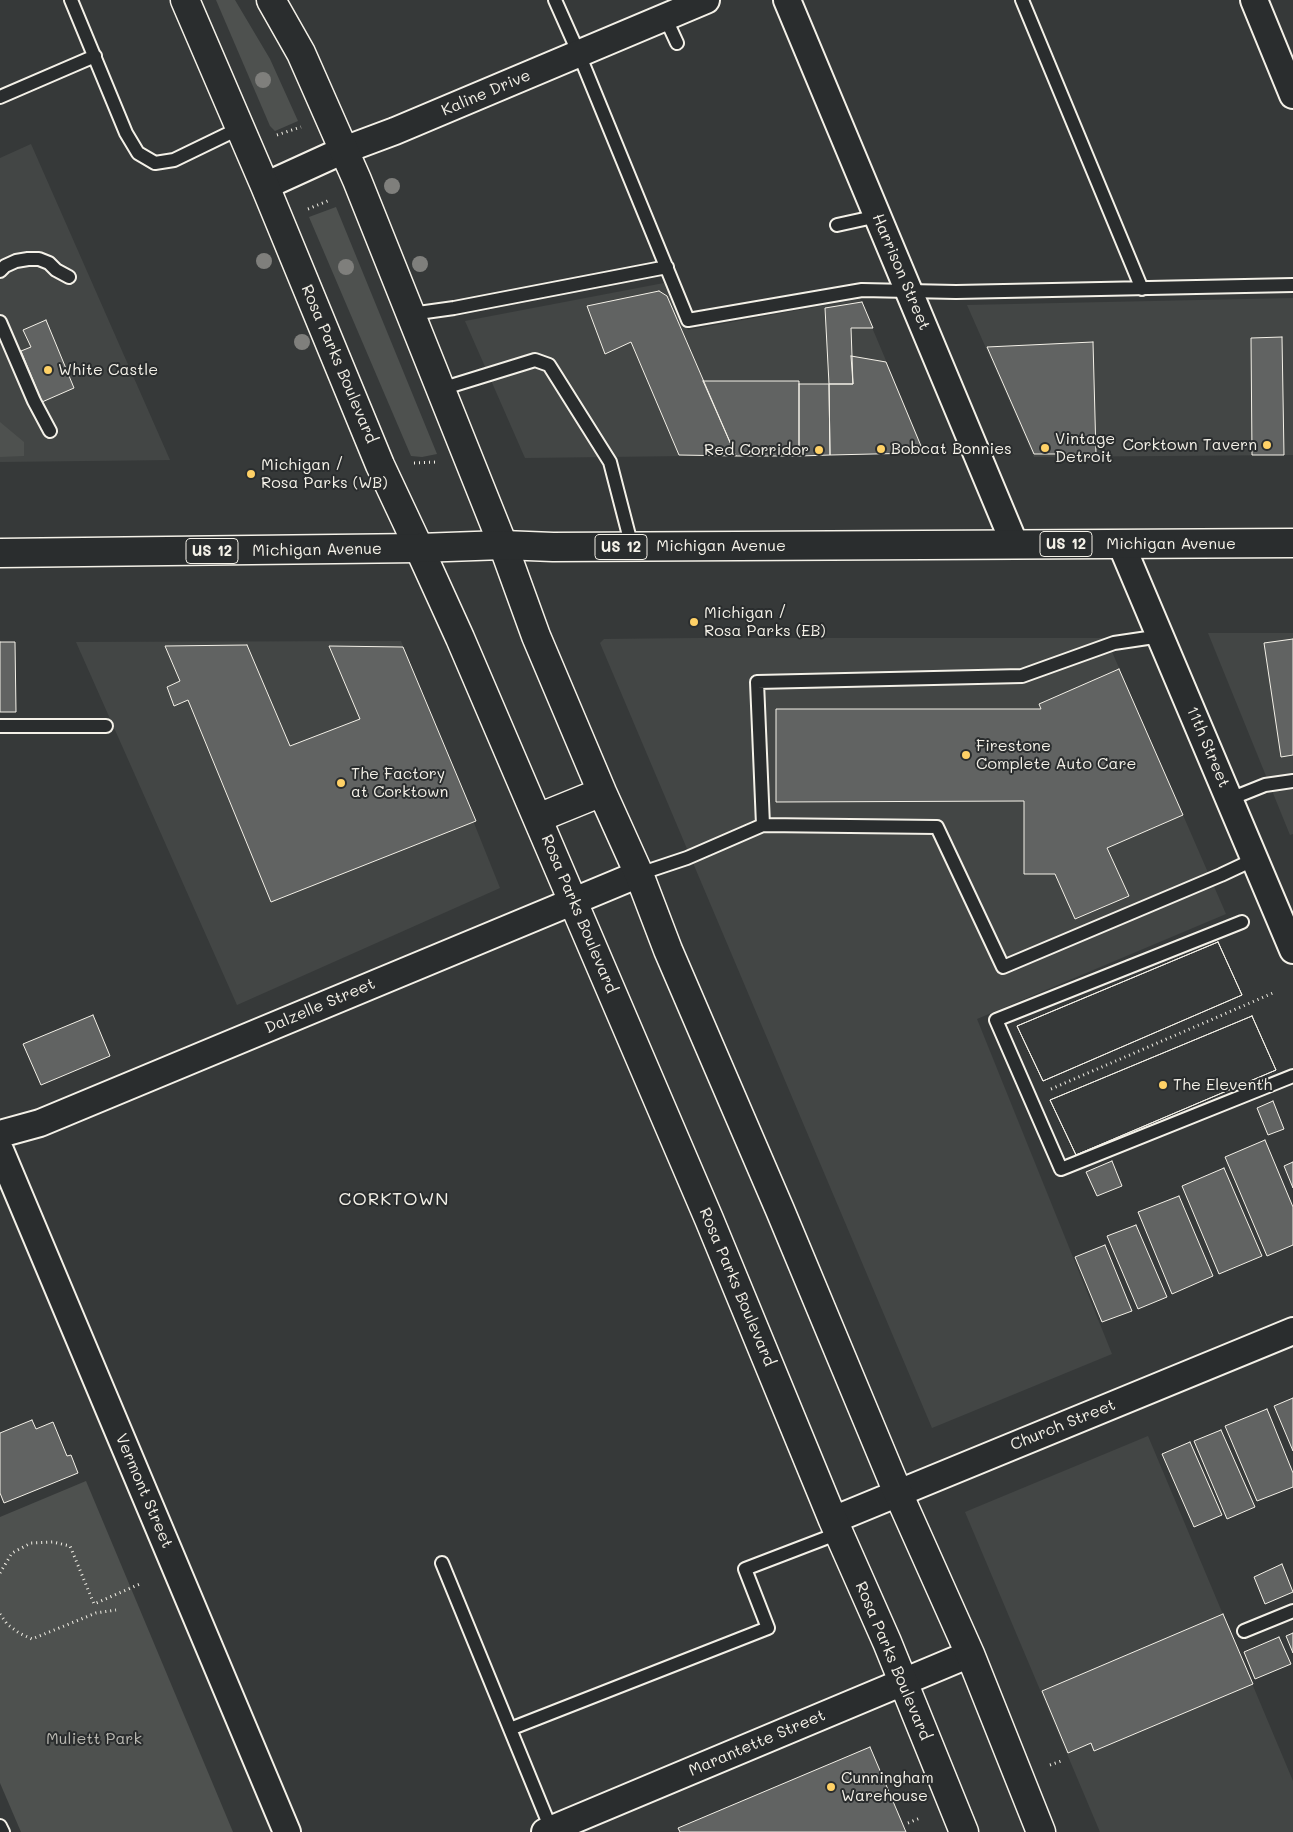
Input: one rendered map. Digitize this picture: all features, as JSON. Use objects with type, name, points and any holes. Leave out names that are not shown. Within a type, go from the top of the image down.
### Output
[{"type":"main road","name":"Rosa Parks Boulevard","points":[[185,0],[265,186],[380,465],[460,638],[709,1219],[964,1832]]},
{"type":"main road","points":[[271,0],[300,53],[344,150],[503,544],[536,636],[639,874],[668,950],[780,1210],[898,1493],[970,1654],[1041,1832]]},
{"type":"main road","name":"Michigan Avenue","points":[[0,553],[419,548],[503,544],[553,547],[632,547],[1293,543]]},
{"type":"main road","points":[[538,818],[602,792]]},
{"type":"street","name":"Kaline Drive","points":[[265,186],[344,150],[395,131],[706,0]]},
{"type":"street","name":"Harrison Street","points":[[787,0],[1015,544]]},
{"type":"street","points":[[1254,0],[1293,95]]},
{"type":"street","name":"11th Street","points":[[1121,544],[1293,950]]},
{"type":"street","name":"Dalzelle Street","points":[[0,1134],[40,1123],[639,874]]},
{"type":"street","name":"Vermont Street","points":[[0,1150],[287,1832]]},
{"type":"street","name":"Church Street","points":[[836,1526],[898,1493],[1293,1330]]},
{"type":"street","name":"Marantette Street","points":[[548,1831],[970,1654]]},
{"type":"lane","points":[[71,0],[126,132],[138,152],[155,162],[174,160],[240,128]]},
{"type":"lane","points":[[555,0],[580,54],[688,320],[862,290],[956,292],[1293,285]]},
{"type":"lane","points":[[1022,0],[1142,288]]},
{"type":"lane","points":[[665,17],[677,43]]},
{"type":"lane","points":[[0,98],[94,56]]},
{"type":"lane","points":[[837,225],[878,216]]},
{"type":"lane","points":[[0,270],[16,261],[39,259],[49,263],[56,270],[69,277]]},
{"type":"lane","points":[[411,314],[454,308],[667,267]]},
{"type":"lane","points":[[0,322],[34,401],[50,431]]},
{"type":"lane","points":[[441,389],[535,360],[549,365],[610,462],[632,547]]},
{"type":"lane","points":[[763,825],[757,682],[1022,676],[1114,643],[1161,636]]},
{"type":"lane","points":[[0,726],[106,726]]},
{"type":"lane","points":[[1230,799],[1265,786],[1293,781]]},
{"type":"lane","points":[[639,874],[687,858],[763,825],[938,827],[1003,967],[1221,876],[1255,859]]},
{"type":"lane","points":[[1242,922],[996,1020],[1061,1169],[1293,1076]]},
{"type":"lane","points":[[510,1729],[768,1628],[745,1570],[836,1526]]},
{"type":"lane","points":[[442,1563],[510,1729],[548,1831]]},
{"type":"lane","points":[[1244,1631],[1293,1611]]},
{"type":"lane","points":[[0,1826],[3,1832]]},
{"type":"path","points":[[278,135],[302,127]]},
{"type":"path","points":[[308,209],[330,200]]},
{"type":"path","points":[[413,464],[438,462]]},
{"type":"path","points":[[1031,1098],[1273,993]]},
{"type":"path","points":[[0,1573],[12,1553],[31,1543],[52,1542],[70,1546],[96,1613]]},
{"type":"path","points":[[94,1604],[140,1584]]},
{"type":"path","points":[[0,1614],[7,1624],[32,1640],[96,1613],[116,1610]]},
{"type":"path","points":[[1050,1766],[1064,1760]]},
{"type":"path","points":[[908,1823],[920,1818]]},
{"type":"shaded area","points":[[31,144],[170,460],[0,462],[0,158]]},
{"type":"shaded area","points":[[664,283],[688,330],[860,299],[925,453],[525,458],[465,321]]},
{"type":"shaded area","points":[[1293,298],[1293,455],[1034,457],[967,305]]},
{"type":"shaded area","points":[[1208,633],[1293,633],[1293,834],[1290,835]]},
{"type":"shaded area","points":[[1106,638],[1226,914],[977,1019],[1112,1354],[932,1428],[600,643],[604,639]]},
{"type":"shaded area","points":[[401,641],[500,888],[237,1005],[76,642]]},
{"type":"shaded area","points":[[1148,1436],[1293,1781],[1293,1832],[1100,1832],[965,1512]]},
{"type":"green space","points":[[216,0],[235,0],[270,59],[298,121],[275,131],[270,126]]},
{"type":"green space","points":[[336,207],[437,454],[422,457],[411,456],[309,217]]},
{"type":"green space","points":[[0,422],[24,442],[24,456],[0,457]]},
{"type":"green space","name":"Muliett Park","points":[[86,1481],[233,1832],[21,1832],[0,1783],[0,1517]]},
{"type":"building","points":[[659,291],[667,296],[736,456],[679,455],[631,342],[605,354],[587,306]]},
{"type":"building","points":[[862,302],[873,328],[851,328],[853,384],[829,384],[825,308]]},
{"type":"building","name":"White Castle","points":[[46,320],[74,388],[42,402],[21,351],[31,347],[23,330]]},
{"type":"building","points":[[1282,337],[1284,455],[1252,455],[1251,338]]},
{"type":"building","points":[[1093,342],[1096,454],[1034,454],[987,347]]},
{"type":"building","points":[[851,356],[886,362],[921,446],[916,453],[830,455],[829,384],[853,384]]},
{"type":"building","points":[[703,381],[799,381],[799,456],[736,456]]},
{"type":"building","points":[[799,384],[829,384],[830,455],[799,456]]},
{"type":"building","points":[[1293,639],[1293,755],[1281,757],[1264,643]]},
{"type":"building","points":[[0,642],[15,642],[16,712],[0,712]]},
{"type":"building","name":"The Factory at Corktown","points":[[247,645],[290,746],[360,719],[329,646],[403,647],[476,821],[271,902],[188,700],[174,706],[167,687],[180,681],[165,646]]},
{"type":"building","name":"Firestone Complete Auto Care","points":[[1119,669],[1183,815],[1107,848],[1129,896],[1075,919],[1055,874],[1024,874],[1024,801],[776,802],[776,709],[1041,709],[1039,704]]},
{"type":"building","name":"The Eleventh","points":[[1218,942],[1242,995],[1043,1081],[1017,1026]]},
{"type":"building","name":"The Eleventh","points":[[1218,942],[1242,995],[1043,1081],[1017,1026]]},
{"type":"building","points":[[93,1015],[110,1056],[41,1085],[23,1044]]},
{"type":"building","name":"The Eleventh","points":[[1252,1016],[1276,1070],[1076,1155],[1050,1100]]},
{"type":"building","name":"The Eleventh","points":[[1252,1016],[1276,1070],[1076,1155],[1050,1100]]},
{"type":"building","points":[[1273,1101],[1284,1129],[1268,1135],[1257,1108]]},
{"type":"building","points":[[1265,1140],[1293,1207],[1293,1245],[1267,1256],[1225,1157]]},
{"type":"building","points":[[1112,1161],[1122,1186],[1097,1196],[1086,1172]]},
{"type":"building","points":[[1293,1162],[1293,1188],[1284,1166]]},
{"type":"building","points":[[1224,1168],[1262,1256],[1219,1274],[1182,1186]]},
{"type":"building","points":[[1179,1196],[1213,1276],[1172,1294],[1138,1212]]},
{"type":"building","points":[[1136,1225],[1167,1297],[1138,1309],[1107,1236]]},
{"type":"building","points":[[1105,1245],[1132,1311],[1102,1322],[1075,1257]]},
{"type":"building","points":[[1293,1398],[1293,1451],[1274,1406]]},
{"type":"building","points":[[1267,1409],[1293,1473],[1293,1487],[1257,1501],[1225,1426]]},
{"type":"building","points":[[32,1420],[36,1429],[53,1422],[67,1456],[71,1455],[78,1473],[4,1503],[0,1493],[0,1433]]},
{"type":"building","points":[[1221,1430],[1255,1507],[1227,1519],[1194,1441]]},
{"type":"building","points":[[1190,1442],[1222,1515],[1194,1527],[1162,1454]]},
{"type":"building","points":[[1282,1564],[1293,1592],[1265,1604],[1254,1577]]},
{"type":"building","points":[[1223,1614],[1253,1684],[1094,1751],[1091,1743],[1068,1753],[1042,1691]]},
{"type":"building","points":[[1293,1633],[1293,1653],[1286,1636]]},
{"type":"building","points":[[1279,1637],[1291,1664],[1255,1679],[1244,1652]]},
{"type":"building","name":"Cunningham Warehouse","points":[[870,1747],[906,1832],[680,1832],[678,1828]]},
{"type":"place","name":"White Castle","points":[[48,370]]},
{"type":"place","name":"Corktown Tavern","points":[[1267,445]]},
{"type":"place","name":"Vintage Detroit","points":[[1045,448]]},
{"type":"place","name":"Bobcat Bonnies","points":[[881,449]]},
{"type":"place","name":"Red Corridor","points":[[819,450]]},
{"type":"place","name":"Michigan / Rosa Parks (WB)","points":[[251,474]]},
{"type":"place","name":"Michigan / Rosa Parks (EB)","points":[[694,622]]},
{"type":"place","name":"Firestone Complete Auto Care","points":[[966,755]]},
{"type":"place","name":"The Factory at Corktown","points":[[341,783]]},
{"type":"place","name":"The Eleventh","points":[[1163,1085]]},
{"type":"place","name":"Cunningham Warehouse","points":[[831,1787]]},
{"type":"district","name":"CORKTOWN","points":[[394,1199]]}]
